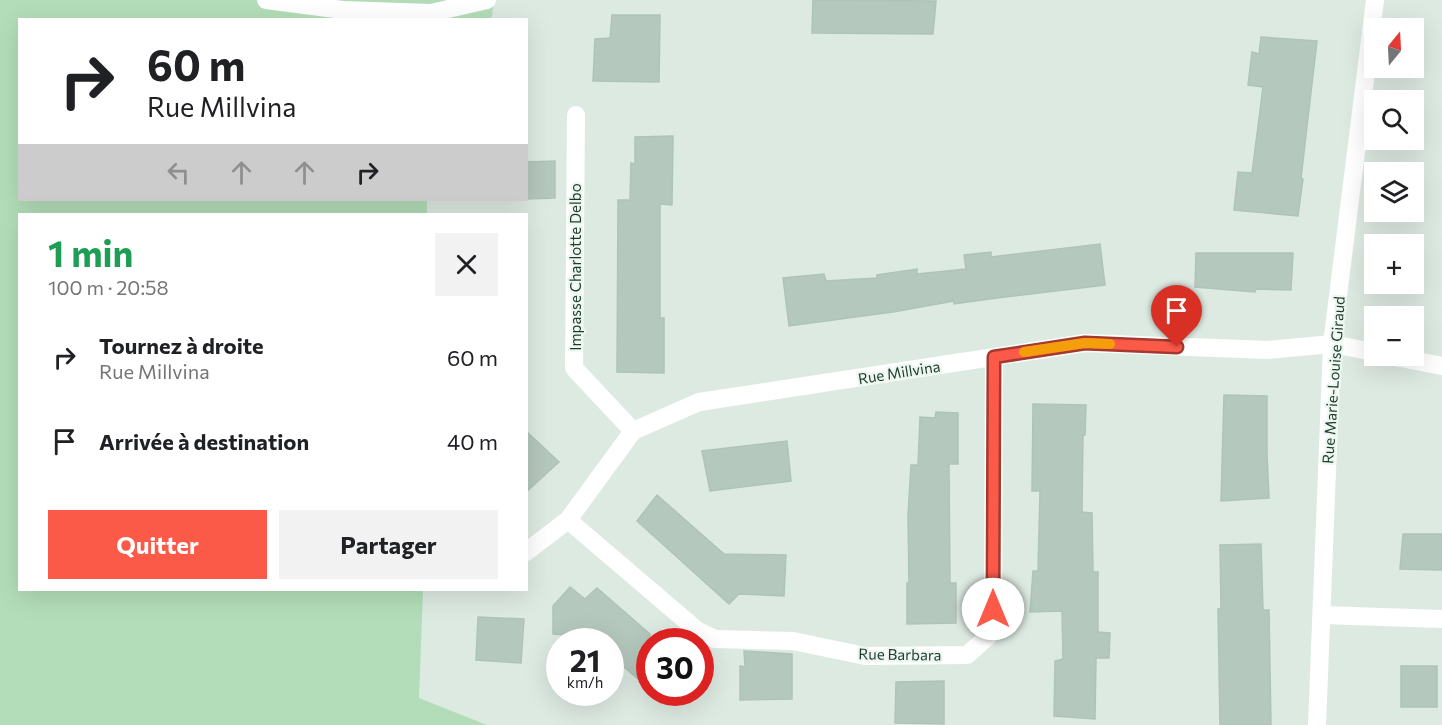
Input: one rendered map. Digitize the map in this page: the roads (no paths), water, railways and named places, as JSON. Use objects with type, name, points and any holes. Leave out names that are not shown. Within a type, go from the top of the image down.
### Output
[{"type":"street","points":[[266,0],[343,10],[431,13],[487,0]]},
{"type":"street","name":"Rue Marie-Louise Giraud","points":[[1317,725],[1332,344],[1375,0]]},
{"type":"street","name":"Impasse Charlotte Delbo","points":[[576,115],[574,368],[633,431]]},
{"type":"street","name":"Rue Millvina","points":[[633,431],[699,402],[1085,343],[1268,350],[1332,344],[1364,350]]},
{"type":"street","name":"Rue Barbara","points":[[568,520],[698,631],[715,639],[793,641],[865,656],[967,655],[993,632],[994,357]]},
{"type":"street","points":[[1424,363],[1442,366]]},
{"type":"street","points":[[528,550],[568,520],[633,431]]},
{"type":"street","points":[[1322,615],[1442,619]]}]
